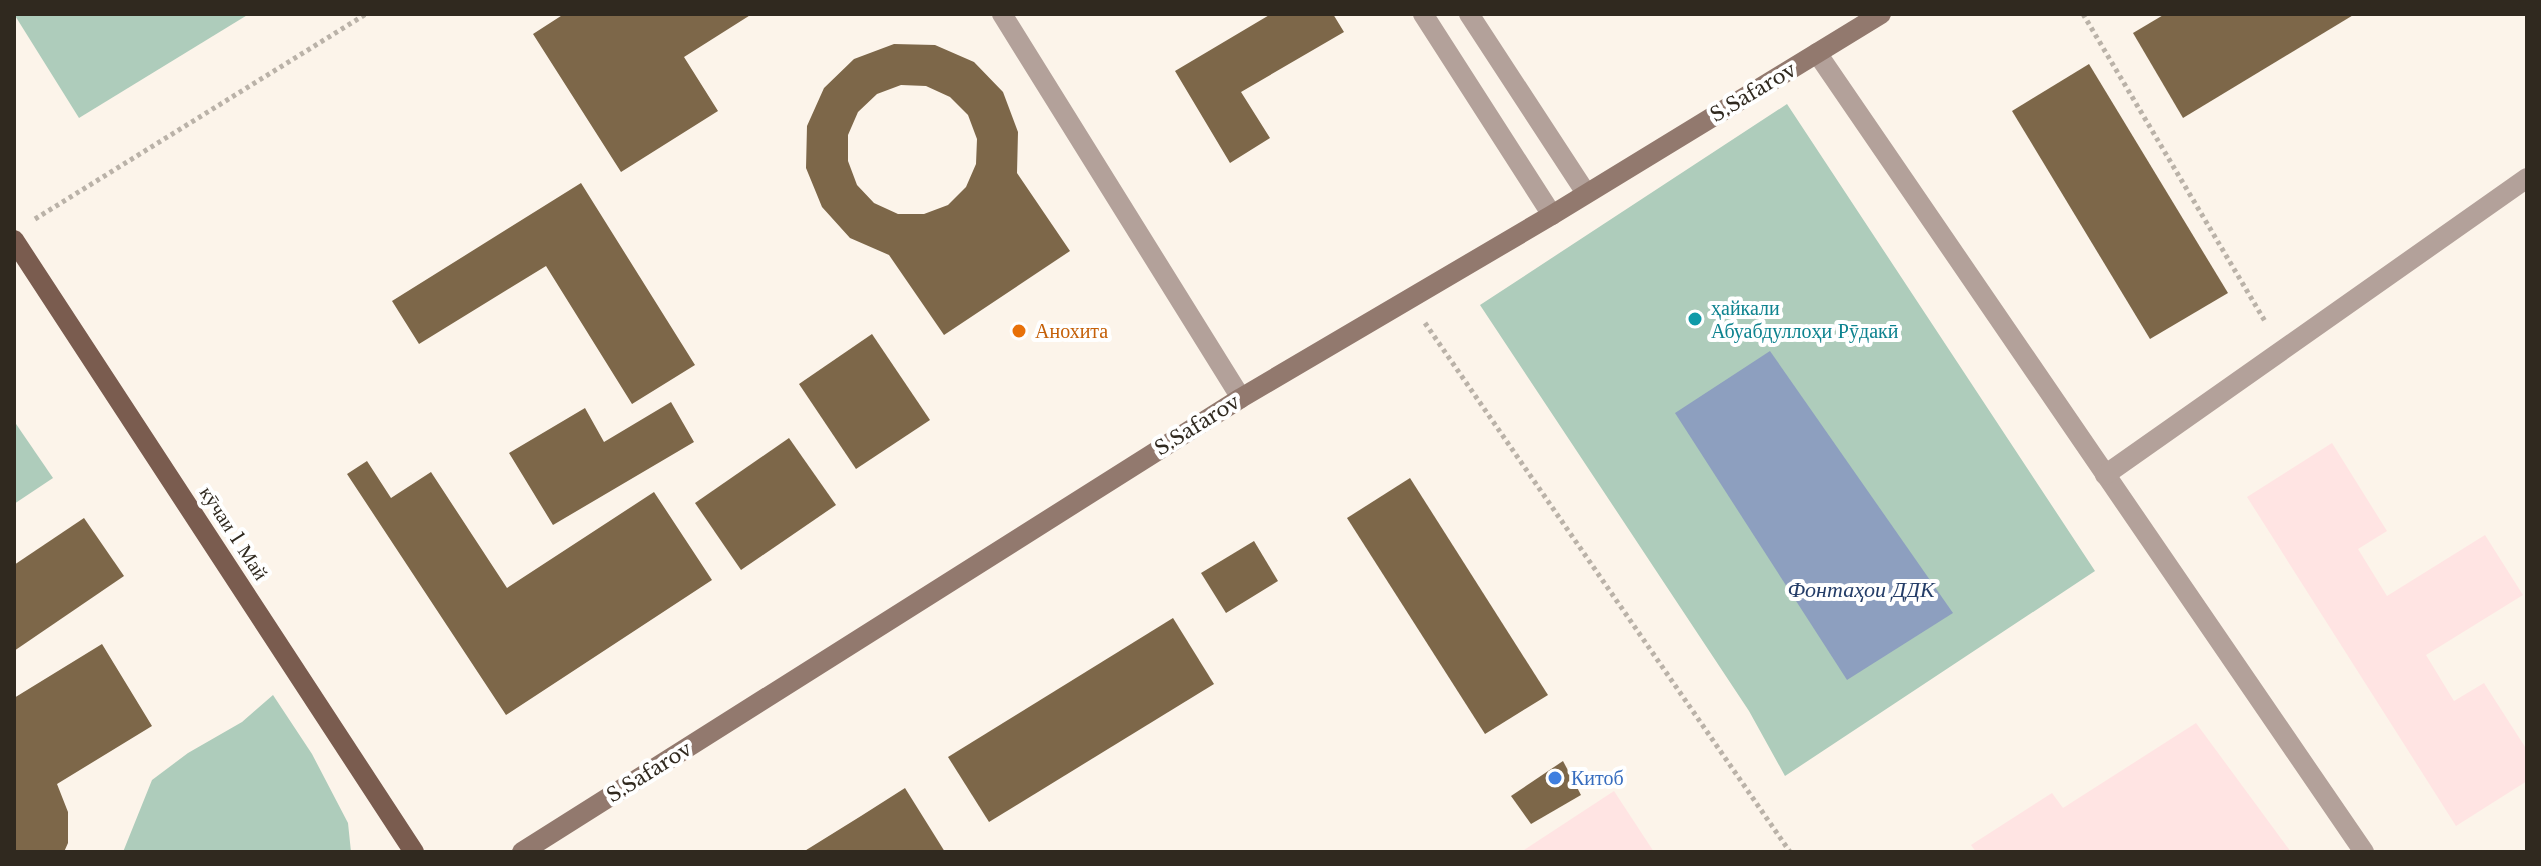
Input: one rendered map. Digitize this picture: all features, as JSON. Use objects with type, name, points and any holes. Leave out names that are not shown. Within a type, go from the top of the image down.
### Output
[{"type":"main road","name":"кӯчаи 1 Май","points":[[14,240],[414,852]]},
{"type":"street","points":[[1002,14],[1241,398]]},
{"type":"street","points":[[1423,14],[1552,215]]},
{"type":"street","points":[[1469,14],[1586,193]]},
{"type":"street","name":"S.Safarov","points":[[522,852],[1241,398],[1552,215],[1881,14]]},
{"type":"street","points":[[1817,53],[2364,852]]},
{"type":"street","points":[[2105,475],[2527,178]]},
{"type":"path","points":[[28,223],[366,14]]},
{"type":"path","points":[[2083,14],[2283,351]]},
{"type":"path","points":[[1408,299],[1790,852]]},
{"type":"shaded area","points":[[2332,443],[2387,531],[2358,549],[2387,596],[2485,535],[2523,595],[2426,655],[2454,701],[2484,683],[2527,750],[2527,781],[2456,826],[2247,497]]},
{"type":"shaded area","points":[[2196,723],[2291,852],[1976,852],[1971,845],[2052,793],[2063,808]]},
{"type":"shaded area","points":[[1614,791],[1654,852],[1521,852]]},
{"type":"green space","points":[[14,14],[249,14],[79,118]]},
{"type":"green space","points":[[1787,104],[2095,571],[1785,776],[1749,711],[1480,305]]},
{"type":"green space","points":[[14,421],[53,478],[14,504]]},
{"type":"green space","points":[[273,695],[312,754],[348,823],[351,852],[123,852],[152,780],[188,753],[242,722]]},
{"type":"water","name":"Фонтаҳои ДДК","points":[[1770,351],[1953,613],[1847,680],[1675,413]]},
{"type":"building","points":[[564,14],[752,14],[684,57],[718,111],[621,172],[533,34]]},
{"type":"building","points":[[1271,14],[1333,14],[1344,32],[1241,92],[1270,138],[1230,163],[1175,71]]},
{"type":"building","points":[[2165,14],[2355,14],[2183,118],[2133,33]]},
{"type":"building","points":[[894,44],[935,45],[974,62],[1003,92],[1018,132],[1017,173],[1070,251],[944,335],[889,255],[850,238],[822,207],[806,168],[807,126],[824,88],[854,59]],"holes":[[[901,85],[926,86],[950,97],[968,115],[977,139],[976,164],[966,187],[948,205],[924,214],[898,214],[874,203],[857,185],[848,161],[848,135],[858,112],[877,94]]]},
{"type":"building","points":[[2089,64],[2228,293],[2150,339],[2012,111]]},
{"type":"building","points":[[581,183],[695,365],[632,404],[546,266],[419,344],[392,301]]},
{"type":"building","points":[[872,334],[930,420],[856,469],[799,384]]},
{"type":"building","points":[[671,402],[694,442],[553,525],[509,453],[585,408],[604,442]]},
{"type":"building","points":[[789,438],[836,505],[741,570],[695,503]]},
{"type":"building","points":[[367,461],[391,498],[431,472],[507,588],[654,492],[712,580],[506,715],[347,474]]},
{"type":"building","points":[[1410,478],[1548,695],[1485,734],[1347,518]]},
{"type":"building","points":[[84,518],[124,576],[14,651],[14,565]]},
{"type":"building","points":[[1254,541],[1278,581],[1226,613],[1201,573]]},
{"type":"building","points":[[1173,618],[1214,684],[989,822],[948,757]]},
{"type":"building","points":[[102,644],[152,726],[57,784],[68,812],[68,843],[64,852],[14,852],[14,698]]},
{"type":"building","name":"Китоб","points":[[1563,761],[1581,795],[1531,824],[1511,796]]},
{"type":"building","points":[[905,788],[945,852],[803,852],[861,816]]},
{"type":"place","name":"ҳайкали Абуабдуллоҳи Рӯдакӣ","points":[[1695,319]]},
{"type":"place","name":"Анохита","points":[[1019,331]]},
{"type":"place","name":"Китоб","points":[[1555,778]]}]
